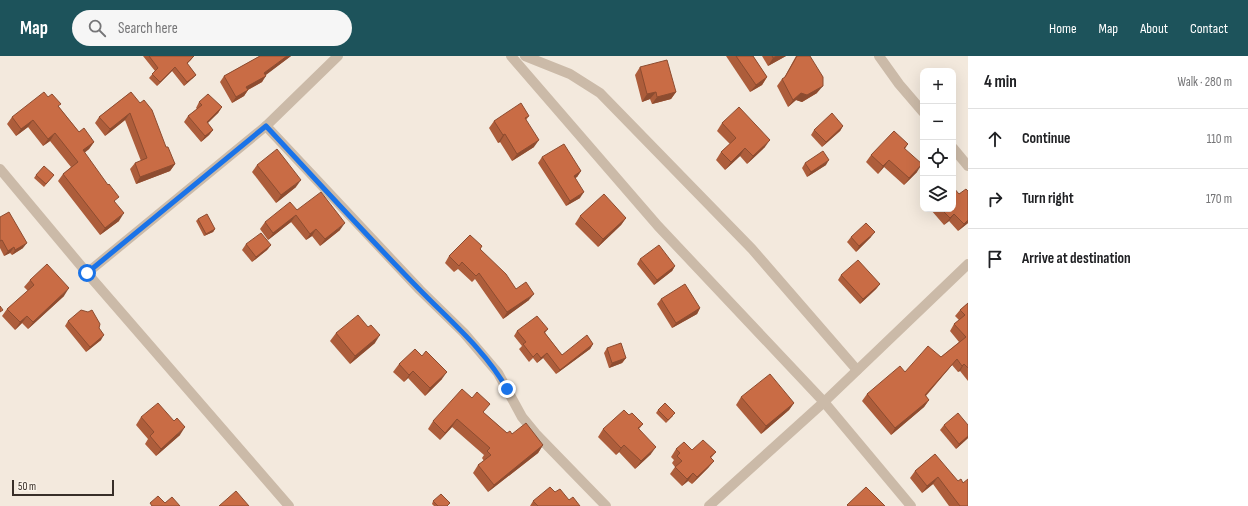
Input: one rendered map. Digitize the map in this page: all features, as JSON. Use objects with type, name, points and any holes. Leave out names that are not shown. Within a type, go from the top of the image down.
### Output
[{"type":"street","points":[[87,273],[266,126],[338,56]]},
{"type":"street","points":[[511,56],[658,226],[824,402],[912,506]]},
{"type":"street","points":[[525,56],[570,74],[600,93],[752,249],[857,370]]},
{"type":"street","points":[[879,56],[899,84],[920,108]]},
{"type":"street","points":[[266,126],[420,290],[464,333],[498,373],[522,417],[606,506]]},
{"type":"street","points":[[956,152],[968,166]]},
{"type":"street","points":[[0,168],[87,273],[289,506]]},
{"type":"street","points":[[709,506],[824,402],[968,264]]},
{"type":"building","points":[[149,56],[194,56],[187,63],[196,75],[187,82],[175,67],[160,82],[152,74],[158,68]]},
{"type":"building","points":[[260,56],[287,56],[264,73],[266,76],[246,87],[248,90],[236,97],[224,76]]},
{"type":"building","points":[[736,56],[753,56],[767,77],[756,85]]},
{"type":"building","points":[[797,56],[810,56],[823,77],[823,86],[807,95],[801,93],[793,100],[782,79],[785,77]]},
{"type":"building","points":[[667,60],[676,92],[657,97],[656,92],[647,94],[640,67]]},
{"type":"building","points":[[44,92],[48,97],[52,94],[61,104],[58,106],[79,132],[84,128],[94,142],[83,150],[108,185],[109,184],[119,197],[114,201],[124,213],[105,228],[63,174],[78,162],[55,133],[48,139],[33,120],[21,129],[12,117]]},
{"type":"building","points":[[131,92],[140,103],[144,100],[152,110],[166,147],[168,147],[175,164],[140,177],[135,163],[147,158],[130,113],[110,129],[99,117]]},
{"type":"building","points":[[208,94],[222,107],[207,122],[213,130],[205,136],[188,116],[202,105],[199,102]]},
{"type":"building","points":[[521,103],[529,116],[525,118],[539,140],[517,154],[505,134],[503,135],[494,121]]},
{"type":"building","points":[[739,107],[770,140],[753,156],[745,148],[731,162],[721,152],[736,138],[722,123]]},
{"type":"building","points":[[832,113],[843,126],[826,142],[814,130]]},
{"type":"building","points":[[894,131],[908,144],[904,148],[920,162],[920,166],[909,178],[889,160],[883,166],[871,155]]},
{"type":"building","points":[[564,144],[581,171],[574,176],[584,192],[570,201],[542,157]]},
{"type":"building","points":[[277,149],[301,180],[281,195],[257,165]]},
{"type":"building","points":[[823,151],[829,160],[811,172],[805,163]]},
{"type":"building","points":[[44,166],[54,175],[46,184],[36,175]]},
{"type":"building","points":[[966,189],[968,191],[968,220],[964,224],[954,214],[950,218],[944,212],[956,212],[956,190],[959,194]]},
{"type":"building","points":[[321,192],[345,223],[325,239],[316,229],[310,234],[296,215],[273,233],[265,222],[290,202],[297,210]]},
{"type":"building","points":[[604,194],[626,218],[603,239],[580,216]]},
{"type":"building","points":[[9,212],[27,243],[15,250],[14,247],[8,251],[2,240],[0,241],[0,217]]},
{"type":"building","points":[[207,214],[215,229],[206,234],[198,219]]},
{"type":"building","points":[[866,223],[875,232],[859,246],[851,237]]},
{"type":"building","points":[[261,233],[271,245],[256,257],[246,244]]},
{"type":"building","points":[[470,235],[482,246],[480,249],[506,274],[516,289],[526,282],[534,294],[507,312],[479,273],[476,276],[462,262],[459,266],[449,256]]},
{"type":"building","points":[[659,245],[675,266],[657,280],[640,259]]},
{"type":"building","points":[[858,260],[880,284],[863,299],[841,275]]},
{"type":"building","points":[[47,264],[69,288],[33,322],[27,316],[20,322],[7,309],[34,285],[30,280]]},
{"type":"building","points":[[685,284],[700,308],[676,323],[661,299]]},
{"type":"building","points":[[968,303],[968,368],[964,364],[962,366],[957,359],[925,395],[929,400],[895,428],[867,394],[900,366],[905,372],[928,346],[941,357],[966,337],[954,324],[965,315],[960,310]]},
{"type":"building","points":[[81,310],[88,312],[92,310],[100,324],[99,328],[104,335],[90,347],[68,321]]},
{"type":"building","points":[[358,315],[368,327],[371,325],[380,335],[355,356],[336,333]]},
{"type":"building","points":[[537,316],[548,329],[544,332],[562,355],[587,335],[593,344],[560,370],[547,353],[541,358],[537,353],[533,357],[523,344],[526,342],[517,331]]},
{"type":"building","points":[[621,343],[626,358],[612,363],[607,348]]},
{"type":"building","points":[[415,349],[422,356],[426,351],[447,372],[430,388],[413,371],[409,375],[399,364]]},
{"type":"building","points":[[770,374],[794,403],[766,426],[741,397]]},
{"type":"building","points":[[462,389],[472,398],[477,392],[490,404],[483,412],[507,433],[510,431],[512,434],[526,423],[543,445],[494,485],[478,465],[491,455],[487,451],[490,448],[457,419],[445,433],[433,421]]},
{"type":"building","points":[[158,403],[174,421],[177,418],[185,427],[161,449],[150,436],[154,432],[141,417]]},
{"type":"building","points":[[665,403],[675,413],[668,420],[658,410]]},
{"type":"building","points":[[624,410],[629,415],[632,413],[643,424],[638,428],[656,447],[641,461],[624,445],[621,448],[603,429]]},
{"type":"building","points":[[958,413],[968,425],[968,436],[959,444],[944,425]]},
{"type":"building","points":[[703,440],[716,452],[710,457],[714,461],[697,477],[693,473],[687,479],[675,467],[682,461],[677,456],[680,453],[676,449],[684,442],[692,450]]},
{"type":"building","points":[[935,454],[958,481],[961,479],[963,483],[968,479],[968,506],[960,506],[938,477],[927,486],[915,471]]},
{"type":"building","points":[[550,487],[555,492],[560,489],[569,500],[573,497],[580,506],[538,506],[533,501]]},
{"type":"building","points":[[866,487],[885,506],[847,505]]},
{"type":"building","points":[[236,491],[249,506],[219,506]]},
{"type":"building","points":[[441,494],[450,503],[447,506],[438,506],[433,501]]},
{"type":"building","points":[[158,496],[165,503],[172,497],[180,506],[152,506],[150,503]]},
{"type":"route","points":[[87,273],[266,126],[420,290],[464,333],[498,373],[507,389]]}]
